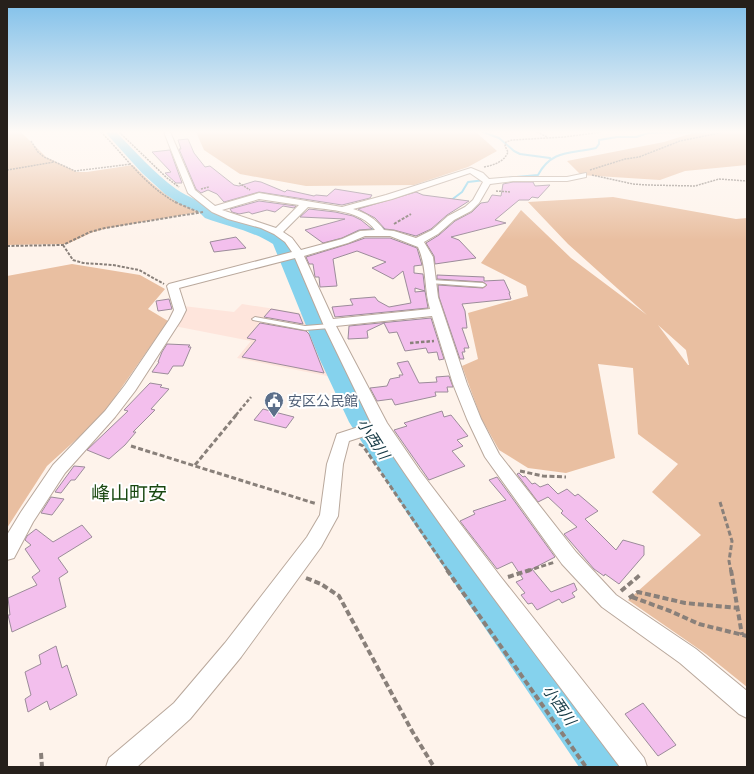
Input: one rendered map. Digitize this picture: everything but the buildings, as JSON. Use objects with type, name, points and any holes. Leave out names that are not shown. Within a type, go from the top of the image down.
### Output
[{"type":"street","points":[[181,168],[189,189],[215,209],[231,217],[277,232],[289,240],[298,254],[330,325],[380,425],[414,475],[493,582],[635,767]]},
{"type":"street","points":[[344,209],[390,197],[471,170],[480,175],[486,182]]},
{"type":"street","points":[[486,182],[520,179],[567,179],[583,175]]},
{"type":"street","points":[[417,242],[435,232],[450,218],[468,209],[476,201],[486,182]]},
{"type":"street","points":[[215,209],[259,196],[344,209],[362,215],[380,230],[402,236],[422,245],[428,257],[432,297],[460,384],[474,419],[493,457],[569,558],[619,602],[688,656],[747,706]]},
{"type":"street","points":[[277,232],[306,204]]},
{"type":"street","points":[[7,552],[27,517],[59,469],[110,414],[130,388],[175,320],[180,310],[173,286],[298,254],[344,241],[363,233],[380,230]]},
{"type":"street","points":[[330,325],[438,312]]},
{"type":"street","points":[[118,767],[182,711],[234,650],[293,572],[329,516],[335,464],[342,438],[380,425]]},
{"type":"lane","points":[[358,203],[382,197],[390,197]]},
{"type":"lane","points":[[431,282],[483,285]]},
{"type":"lane","points":[[255,319],[305,328],[330,325]]},
{"type":"path","points":[[7,170],[21,168]]},
{"type":"path","points":[[68,168],[75,171],[104,168]]},
{"type":"path","points":[[135,168],[163,194],[198,212]]},
{"type":"path","points":[[157,168],[180,188],[189,189]]},
{"type":"path","points":[[471,170],[477,168]]},
{"type":"path","points":[[583,175],[595,168]]},
{"type":"path","points":[[583,175],[593,175],[633,184],[647,185],[694,186],[719,179],[747,181]]},
{"type":"path","points":[[7,246],[63,245],[90,232],[105,228],[215,209]]},
{"type":"path","points":[[380,230],[395,224],[411,214]]},
{"type":"path","points":[[63,245],[73,260],[82,263],[113,265],[139,270],[160,282],[173,286]]},
{"type":"path","points":[[410,343],[446,339]]},
{"type":"path","points":[[195,465],[251,397]]},
{"type":"path","points":[[342,438],[363,446],[417,527],[586,767]]},
{"type":"path","points":[[131,446],[330,508]]},
{"type":"path","points":[[516,468],[543,476],[566,477]]},
{"type":"path","points":[[720,502],[732,541],[729,561],[742,635]]},
{"type":"path","points":[[493,582],[569,558]]},
{"type":"path","points":[[293,572],[321,584],[339,596],[412,731],[434,767]]},
{"type":"path","points":[[619,602],[640,575]]},
{"type":"path","points":[[619,602],[638,592],[685,604],[738,608]]},
{"type":"path","points":[[619,602],[670,611],[698,624],[747,636]]},
{"type":"path","points":[[41,753],[42,767]]},
{"type":"shaded area","points":[[7,168],[69,168],[77,172],[87,172],[112,168],[136,168],[163,192],[180,203],[199,212],[108,228],[93,232],[67,244],[7,245]]},
{"type":"shaded area","points":[[231,168],[465,168],[414,185],[306,186],[240,174]]},
{"type":"shaded area","points":[[574,168],[715,168],[685,171],[660,180],[581,175]]},
{"type":"shaded area","points":[[613,197],[736,219],[747,218],[747,687],[706,654],[628,600],[701,535],[652,492],[678,464],[638,434],[633,368],[598,364],[615,458],[566,473],[528,468],[499,450],[481,418],[462,366],[478,359],[468,313],[528,296],[526,286],[481,263],[521,210],[571,258],[647,315],[568,244],[528,202]],"holes":[[[658,325],[686,350],[689,365]]]},
{"type":"shaded area","points":[[72,264],[140,275],[165,289],[148,309],[168,321],[101,417],[47,466],[7,528],[7,276]]},
{"type":"shaded area","points":[[242,304],[307,314],[332,377],[237,358],[251,341],[174,326],[183,306],[234,312]]},
{"type":"waterway","name":"小西川","points":[[145,168],[170,191],[185,201],[204,209],[210,215],[260,231],[270,235],[280,242],[331,360],[361,422],[419,508],[603,767]]},
{"type":"waterway","points":[[496,179],[538,175],[542,168]]},
{"type":"waterway","points":[[450,201],[462,192],[468,182],[485,180]]},
{"type":"waterway","points":[[334,241],[358,231],[389,228]]},
{"type":"place","name":"安区公民館","points":[[274,418]]},
{"type":"district","name":"峰山町安","points":[[129,493]]}]
